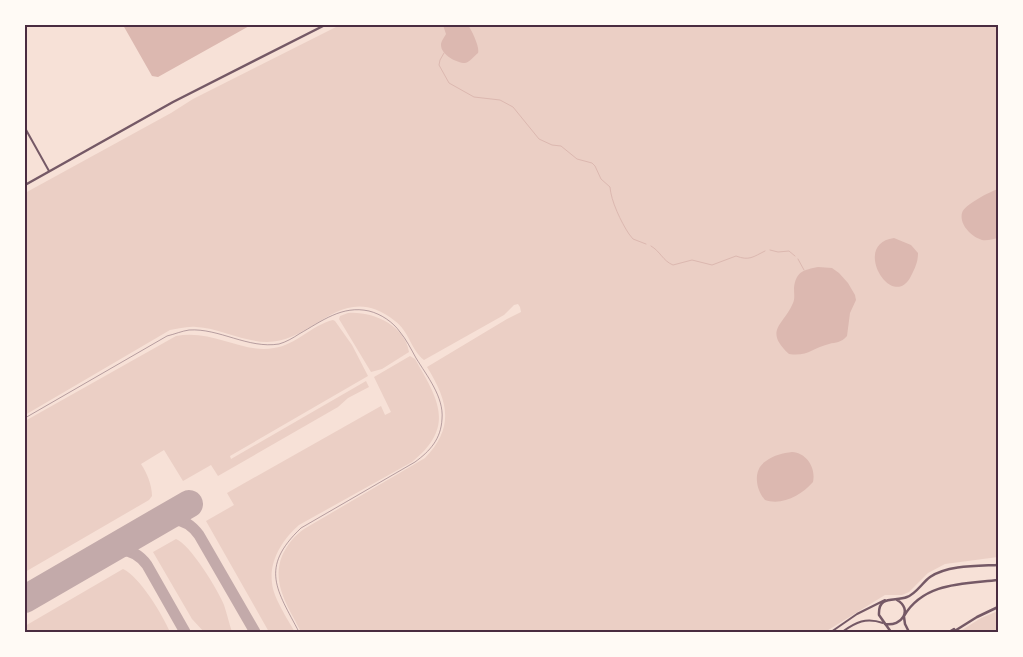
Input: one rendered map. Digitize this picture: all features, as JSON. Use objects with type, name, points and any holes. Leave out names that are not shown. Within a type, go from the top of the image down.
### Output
[{"type":"street","points":[[25,185],[173,102],[325,25]]},
{"type":"street","points":[[25,128],[50,171]]},
{"type":"street","points":[[831,632],[862,612],[887,600],[910,596],[930,578],[944,571],[998,565]]},
{"type":"street","points":[[842,632],[864,620],[895,624],[899,622],[914,603],[932,591],[952,584],[998,580]]},
{"type":"street","points":[[894,599],[903,604],[904,624],[909,632]]},
{"type":"street","points":[[887,600],[880,606],[879,615],[890,632]]},
{"type":"street","points":[[949,632],[998,607]]},
{"type":"street","points":[[953,632],[967,623]]},
{"type":"lane","points":[[25,418],[168,336],[179,332],[202,331],[257,344],[270,345],[286,341],[346,310],[369,312],[390,321],[400,331],[436,392],[441,405],[442,419],[440,432],[435,444],[427,454],[416,462],[301,528],[291,537],[277,562],[275,576],[277,589],[299,632]]},
{"type":"shaded area","points":[[123,25],[251,25],[158,77],[152,76]]},
{"type":"shaded area","points":[[340,25],[998,25],[998,557],[945,564],[928,573],[909,592],[902,595],[885,595],[825,632],[301,632],[287,605],[280,586],[279,566],[289,544],[304,529],[425,458],[435,447],[441,435],[445,414],[440,391],[427,367],[521,312],[518,304],[514,305],[504,315],[424,360],[416,351],[400,325],[376,310],[359,307],[344,309],[300,333],[284,339],[267,342],[249,340],[205,328],[190,327],[170,330],[25,415],[25,193],[193,99]]},
{"type":"shaded area","points":[[443,25],[468,25],[477,43],[478,53],[465,63],[458,62],[446,55],[441,45],[446,34]]},
{"type":"shaded area","points":[[998,189],[998,238],[982,240],[974,236],[964,226],[962,213],[972,203]]},
{"type":"shaded area","points":[[894,238],[911,245],[918,253],[917,262],[911,276],[903,285],[895,287],[886,282],[879,273],[875,262],[876,252],[881,243]]},
{"type":"shaded area","points":[[818,267],[832,268],[839,273],[855,295],[856,300],[850,313],[847,336],[841,341],[805,353],[789,354],[781,346],[776,333],[793,303],[797,278],[801,272]]},
{"type":"shaded area","points":[[348,313],[367,314],[377,317],[394,327],[406,342],[409,352],[382,369],[371,372],[339,319],[340,316]]},
{"type":"shaded area","points":[[333,320],[352,345],[368,376],[230,456],[231,459],[366,381],[369,387],[218,476],[211,465],[183,481],[164,450],[141,464],[151,488],[152,496],[149,500],[25,572],[25,421],[176,336],[203,336],[251,348],[274,348],[290,343],[318,326]]},
{"type":"shaded area","points":[[410,356],[415,359],[436,400],[439,412],[438,425],[434,437],[426,449],[412,462],[299,525],[288,537],[275,558],[272,583],[278,601],[295,632],[269,632],[206,521],[234,505],[227,493],[381,406],[385,415],[391,412],[374,377]]},
{"type":"shaded area","points":[[792,452],[802,455],[809,462],[814,477],[813,482],[791,498],[778,502],[765,500],[758,486],[757,475],[759,469],[772,457]]},
{"type":"shaded area","points":[[176,539],[189,549],[210,579],[224,605],[232,632],[204,632],[192,619],[153,552]]},
{"type":"shaded area","points":[[123,569],[130,573],[143,588],[156,606],[170,632],[25,632],[25,626]]},
{"type":"shaded area","points":[[998,611],[998,632],[959,632],[981,618]]},
{"type":"waterway","points":[[444,53],[439,65],[449,83],[474,97],[500,100],[513,107],[539,139],[552,145],[561,146],[577,159],[592,163],[601,179],[610,187],[612,199],[629,234],[633,239],[646,244]]},
{"type":"waterway","points":[[651,246],[673,265],[692,260],[712,265],[736,256],[751,258],[765,251]]},
{"type":"waterway","points":[[770,250],[778,252],[789,251],[795,256]]},
{"type":"waterway","points":[[798,259],[804,270]]},
{"type":"taxiway","points":[[125,543],[163,522],[172,520],[182,521],[190,526],[199,535],[255,632]]},
{"type":"taxiway","points":[[64,578],[106,554],[128,551],[138,555],[147,565],[185,632]]},
{"type":"runway","points":[[25,599],[189,504]]}]
